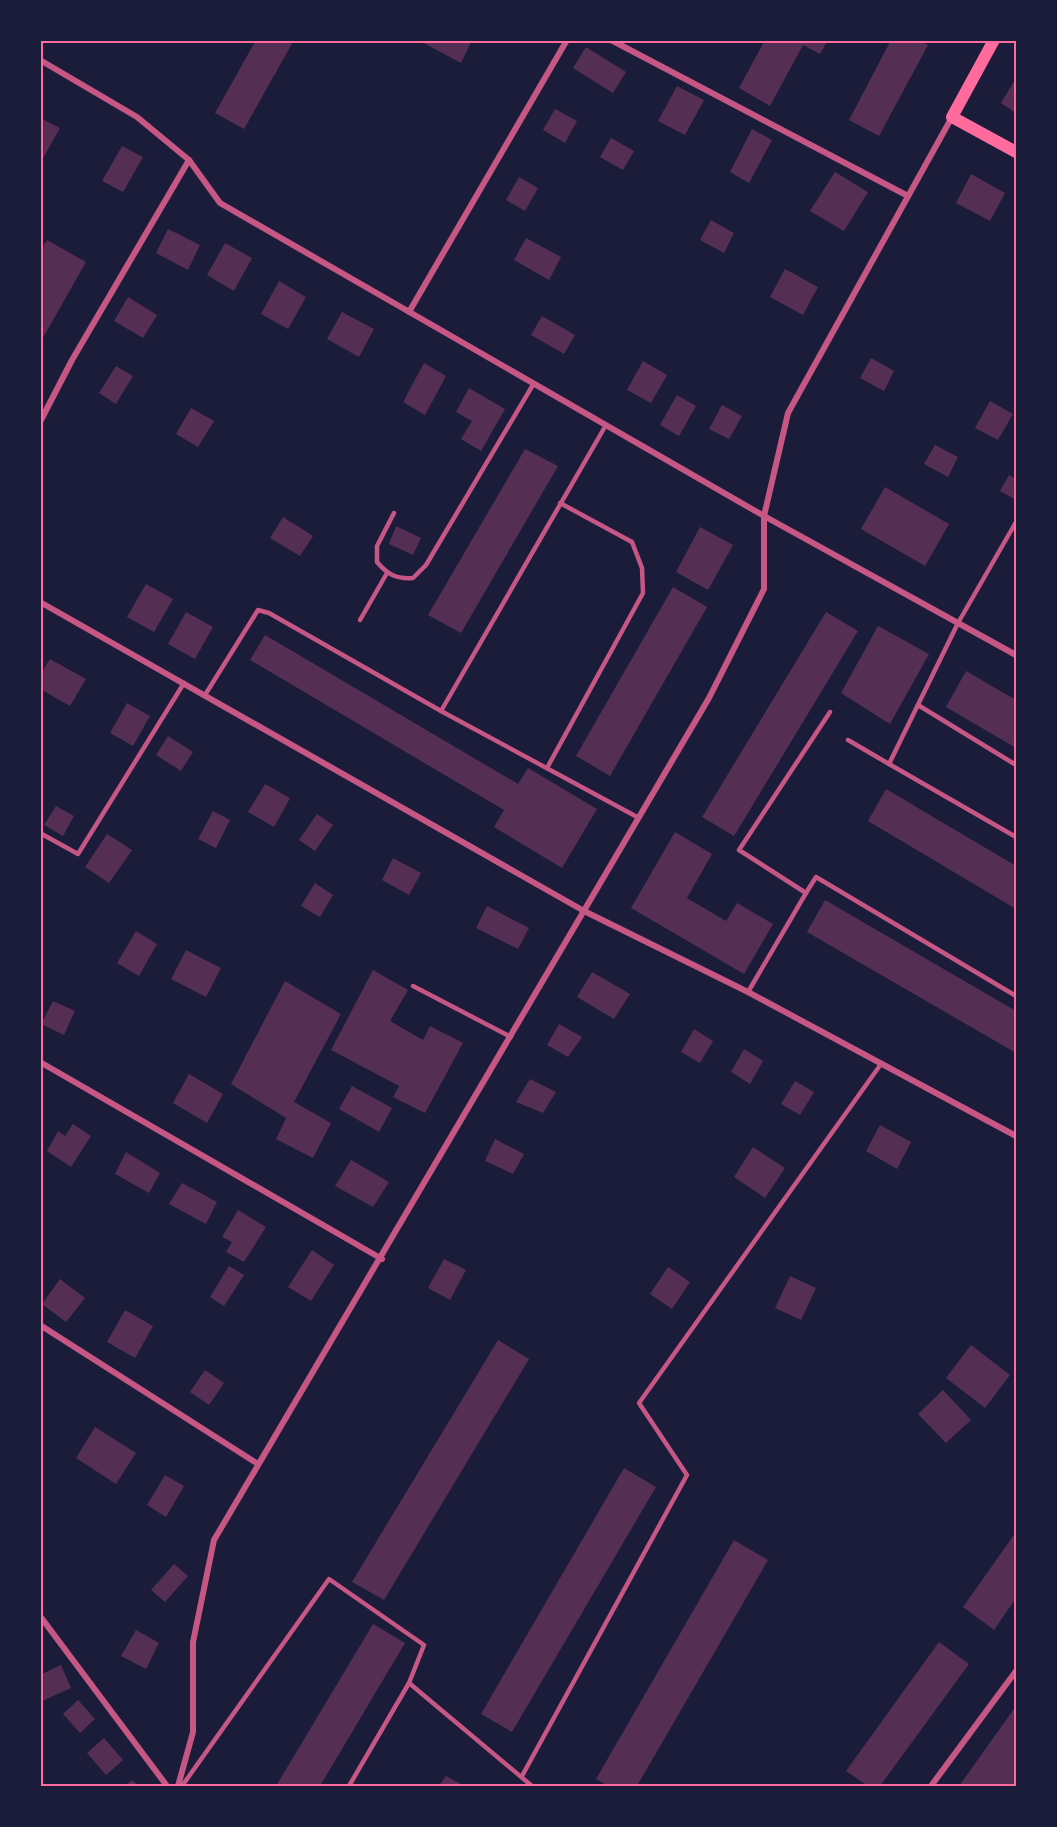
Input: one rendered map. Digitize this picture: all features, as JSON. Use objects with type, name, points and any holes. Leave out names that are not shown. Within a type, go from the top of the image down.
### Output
[{"type":"main road","points":[[994,40],[952,117],[1017,152]]},
{"type":"street","points":[[409,312],[567,40]]},
{"type":"street","points":[[611,40],[908,196]]},
{"type":"street","points":[[40,60],[138,117],[189,160],[220,203],[764,516],[1017,655]]},
{"type":"street","points":[[180,1786],[192,1732],[192,1641],[214,1540],[382,1259],[709,698],[764,589],[764,516],[788,413],[952,117]]},
{"type":"street","points":[[40,422],[72,360],[189,160]]},
{"type":"street","points":[[40,603],[584,912],[748,993],[1017,1136]]},
{"type":"street","points":[[40,1062],[382,1259]]},
{"type":"street","points":[[40,1325],[258,1464]]},
{"type":"street","points":[[40,1616],[167,1786]]},
{"type":"street","points":[[931,1786],[1017,1671]]},
{"type":"lane","points":[[394,513],[377,546],[377,562],[387,573],[398,579],[413,578],[426,565],[534,383]]},
{"type":"lane","points":[[441,711],[606,425]]},
{"type":"lane","points":[[547,768],[643,593],[642,568],[632,542],[560,503]]},
{"type":"lane","points":[[889,764],[958,622],[1017,522]]},
{"type":"lane","points":[[360,620],[387,573]]},
{"type":"lane","points":[[205,695],[258,610],[269,613],[441,711],[639,818]]},
{"type":"lane","points":[[40,833],[78,854],[184,683]]},
{"type":"lane","points":[[918,705],[1017,765]]},
{"type":"lane","points":[[806,893],[739,850],[830,712]]},
{"type":"lane","points":[[848,740],[1017,837]]},
{"type":"lane","points":[[748,993],[816,877],[1017,996]]},
{"type":"lane","points":[[412,986],[511,1037]]},
{"type":"lane","points":[[522,1776],[687,1474],[639,1403],[881,1064]]},
{"type":"lane","points":[[180,1786],[329,1579],[424,1645],[409,1683],[349,1786]]},
{"type":"lane","points":[[409,1683],[532,1786]]},
{"type":"building","points":[[256,40],[294,40],[244,129],[215,113]]},
{"type":"building","points":[[418,40],[472,40],[461,63]]},
{"type":"building","points":[[765,40],[828,40],[820,54],[803,45],[770,106],[739,88]]},
{"type":"building","points":[[891,40],[920,40],[928,45],[879,136],[849,120]]},
{"type":"building","points":[[586,47],[626,72],[613,93],[573,68]]},
{"type":"building","points":[[1016,78],[1016,113],[1001,103]]},
{"type":"building","points":[[677,86],[704,100],[685,135],[658,121]]},
{"type":"building","points":[[555,109],[577,121],[565,143],[543,130]]},
{"type":"building","points":[[40,118],[60,128],[40,164]]},
{"type":"building","points":[[752,129],[772,140],[749,183],[730,172]]},
{"type":"building","points":[[611,138],[634,151],[623,170],[600,157]]},
{"type":"building","points":[[122,146],[143,157],[123,192],[102,181]]},
{"type":"building","points":[[835,172],[868,192],[844,231],[810,211]]},
{"type":"building","points":[[971,174],[1005,193],[990,221],[956,203]]},
{"type":"building","points":[[519,177],[538,188],[525,211],[506,200]]},
{"type":"building","points":[[711,220],[734,233],[724,253],[700,240]]},
{"type":"building","points":[[168,229],[200,245],[188,270],[156,253]]},
{"type":"building","points":[[526,238],[561,257],[549,280],[514,260]]},
{"type":"building","points":[[47,240],[86,262],[40,343],[40,251]]},
{"type":"building","points":[[225,243],[252,258],[234,291],[207,275]]},
{"type":"building","points":[[785,269],[818,287],[803,315],[770,297]]},
{"type":"building","points":[[279,281],[306,297],[288,329],[261,314]]},
{"type":"building","points":[[128,297],[157,315],[143,338],[114,321]]},
{"type":"building","points":[[342,312],[374,329],[359,357],[327,339]]},
{"type":"building","points":[[542,316],[575,335],[564,354],[531,335]]},
{"type":"building","points":[[871,358],[894,371],[884,391],[860,378]]},
{"type":"building","points":[[643,361],[667,375],[651,403],[627,390]]},
{"type":"building","points":[[424,363],[446,376],[425,415],[403,402]]},
{"type":"building","points":[[116,366],[133,376],[116,404],[99,393]]},
{"type":"building","points":[[469,388],[505,409],[481,451],[461,439],[472,421],[456,412]]},
{"type":"building","points":[[677,395],[696,406],[679,436],[660,425]]},
{"type":"building","points":[[990,401],[1013,414],[998,440],[975,428]]},
{"type":"building","points":[[722,405],[742,416],[729,439],[709,429]]},
{"type":"building","points":[[191,408],[214,421],[198,447],[176,434]]},
{"type":"building","points":[[935,445],[958,457],[948,477],[924,464]]},
{"type":"building","points":[[525,449],[558,466],[461,633],[428,615]]},
{"type":"building","points":[[1009,475],[1016,479],[1016,500],[1000,491]]},
{"type":"building","points":[[885,487],[949,524],[925,566],[861,529]]},
{"type":"building","points":[[283,517],[313,536],[300,556],[270,538]]},
{"type":"building","points":[[396,526],[421,538],[413,555],[389,544]]},
{"type":"building","points":[[700,527],[733,545],[708,590],[676,572]]},
{"type":"building","points":[[146,584],[173,599],[154,632],[127,617]]},
{"type":"building","points":[[673,587],[707,607],[610,776],[576,756]]},
{"type":"building","points":[[186,612],[213,627],[195,659],[168,644]]},
{"type":"building","points":[[826,612],[858,631],[734,836],[702,817]]},
{"type":"building","points":[[878,626],[929,654],[890,724],[841,693]]},
{"type":"building","points":[[265,635],[518,784],[528,768],[597,809],[562,868],[494,827],[504,810],[250,660]]},
{"type":"building","points":[[50,659],[86,679],[70,706],[40,689],[40,675]]},
{"type":"building","points":[[966,671],[1016,700],[1016,748],[946,707]]},
{"type":"building","points":[[127,703],[150,716],[133,746],[110,733]]},
{"type":"building","points":[[168,736],[193,752],[181,771],[156,755]]},
{"type":"building","points":[[265,784],[290,798],[274,827],[248,812]]},
{"type":"building","points":[[886,789],[1016,866],[1016,909],[868,821]]},
{"type":"building","points":[[56,806],[74,816],[63,836],[44,825]]},
{"type":"building","points":[[213,811],[230,820],[216,848],[198,839]]},
{"type":"building","points":[[317,814],[333,825],[315,851],[299,840]]},
{"type":"building","points":[[675,832],[712,854],[687,898],[726,921],[737,903],[773,924],[744,974],[631,908]]},
{"type":"building","points":[[107,834],[132,850],[109,883],[85,867]]},
{"type":"building","points":[[393,858],[421,873],[409,895],[382,880]]},
{"type":"building","points":[[315,883],[333,895],[320,917],[301,906]]},
{"type":"building","points":[[825,900],[1016,1011],[1016,1053],[807,932]]},
{"type":"building","points":[[487,906],[529,928],[518,949],[476,928]]},
{"type":"building","points":[[136,931],[157,944],[139,976],[117,963]]},
{"type":"building","points":[[186,950],[221,968],[206,997],[171,979]]},
{"type":"building","points":[[373,970],[408,990],[390,1021],[423,1040],[430,1026],[463,1043],[425,1113],[393,1097],[399,1086],[331,1050]]},
{"type":"building","points":[[592,972],[630,994],[614,1019],[577,997]]},
{"type":"building","points":[[285,981],[341,1014],[294,1102],[331,1123],[313,1158],[276,1139],[286,1118],[231,1084]]},
{"type":"building","points":[[53,1001],[75,1011],[64,1035],[41,1024]]},
{"type":"building","points":[[559,1024],[582,1037],[568,1057],[547,1045]]},
{"type":"building","points":[[694,1029],[713,1041],[700,1063],[681,1052]]},
{"type":"building","points":[[744,1049],[763,1061],[750,1084],[731,1072]]},
{"type":"building","points":[[189,1074],[223,1094],[207,1123],[173,1103]]},
{"type":"building","points":[[530,1079],[556,1092],[543,1113],[516,1102]]},
{"type":"building","points":[[795,1081],[814,1092],[800,1115],[781,1104]]},
{"type":"building","points":[[352,1086],[392,1108],[379,1132],[339,1109]]},
{"type":"building","points":[[73,1124],[91,1136],[71,1167],[47,1151],[58,1131],[65,1136]]},
{"type":"building","points":[[880,1125],[911,1142],[897,1169],[866,1151]]},
{"type":"building","points":[[495,1139],[524,1154],[513,1174],[485,1161]]},
{"type":"building","points":[[753,1147],[785,1168],[765,1198],[734,1177]]},
{"type":"building","points":[[126,1152],[160,1173],[149,1193],[115,1174]]},
{"type":"building","points":[[351,1160],[389,1182],[373,1207],[335,1186]]},
{"type":"building","points":[[182,1183],[217,1202],[206,1224],[169,1204]]},
{"type":"building","points":[[238,1210],[266,1227],[244,1262],[226,1252],[232,1242],[222,1237]]},
{"type":"building","points":[[312,1250],[334,1265],[311,1301],[288,1287]]},
{"type":"building","points":[[444,1259],[466,1270],[450,1300],[428,1288]]},
{"type":"building","points":[[229,1266],[244,1275],[224,1306],[210,1297]]},
{"type":"building","points":[[668,1267],[690,1282],[672,1309],[650,1294]]},
{"type":"building","points":[[790,1276],[816,1288],[801,1320],[775,1308]]},
{"type":"building","points":[[60,1279],[85,1298],[66,1322],[42,1304]]},
{"type":"building","points":[[125,1310],[153,1326],[135,1358],[107,1342]]},
{"type":"building","points":[[498,1340],[529,1359],[384,1600],[352,1582]]},
{"type":"building","points":[[971,1345],[1010,1375],[985,1408],[946,1378]]},
{"type":"building","points":[[205,1370],[224,1383],[209,1405],[190,1392]]},
{"type":"building","points":[[943,1390],[971,1420],[946,1443],[918,1414]]},
{"type":"building","points":[[95,1427],[136,1453],[116,1484],[76,1458]]},
{"type":"building","points":[[624,1468],[656,1487],[512,1732],[481,1714]]},
{"type":"building","points":[[165,1475],[184,1486],[166,1517],[147,1505]]},
{"type":"building","points":[[1016,1532],[1016,1598],[994,1630],[963,1607]]},
{"type":"building","points":[[734,1540],[768,1560],[637,1786],[608,1786],[596,1779]]},
{"type":"building","points":[[174,1564],[188,1576],[165,1602],[151,1590]]},
{"type":"building","points":[[373,1624],[405,1643],[320,1786],[276,1786]]},
{"type":"building","points":[[136,1630],[159,1643],[146,1669],[121,1656]]},
{"type":"building","points":[[939,1642],[969,1664],[880,1786],[868,1786],[846,1771]]},
{"type":"building","points":[[61,1665],[71,1688],[40,1702],[40,1675]]},
{"type":"building","points":[[78,1700],[95,1719],[80,1733],[63,1714]]},
{"type":"building","points":[[1016,1706],[1016,1786],[959,1786]]},
{"type":"building","points":[[104,1738],[123,1760],[106,1775],[87,1753]]},
{"type":"building","points":[[446,1776],[465,1786],[439,1786]]},
{"type":"building","points":[[132,1780],[139,1786],[125,1786]]}]
